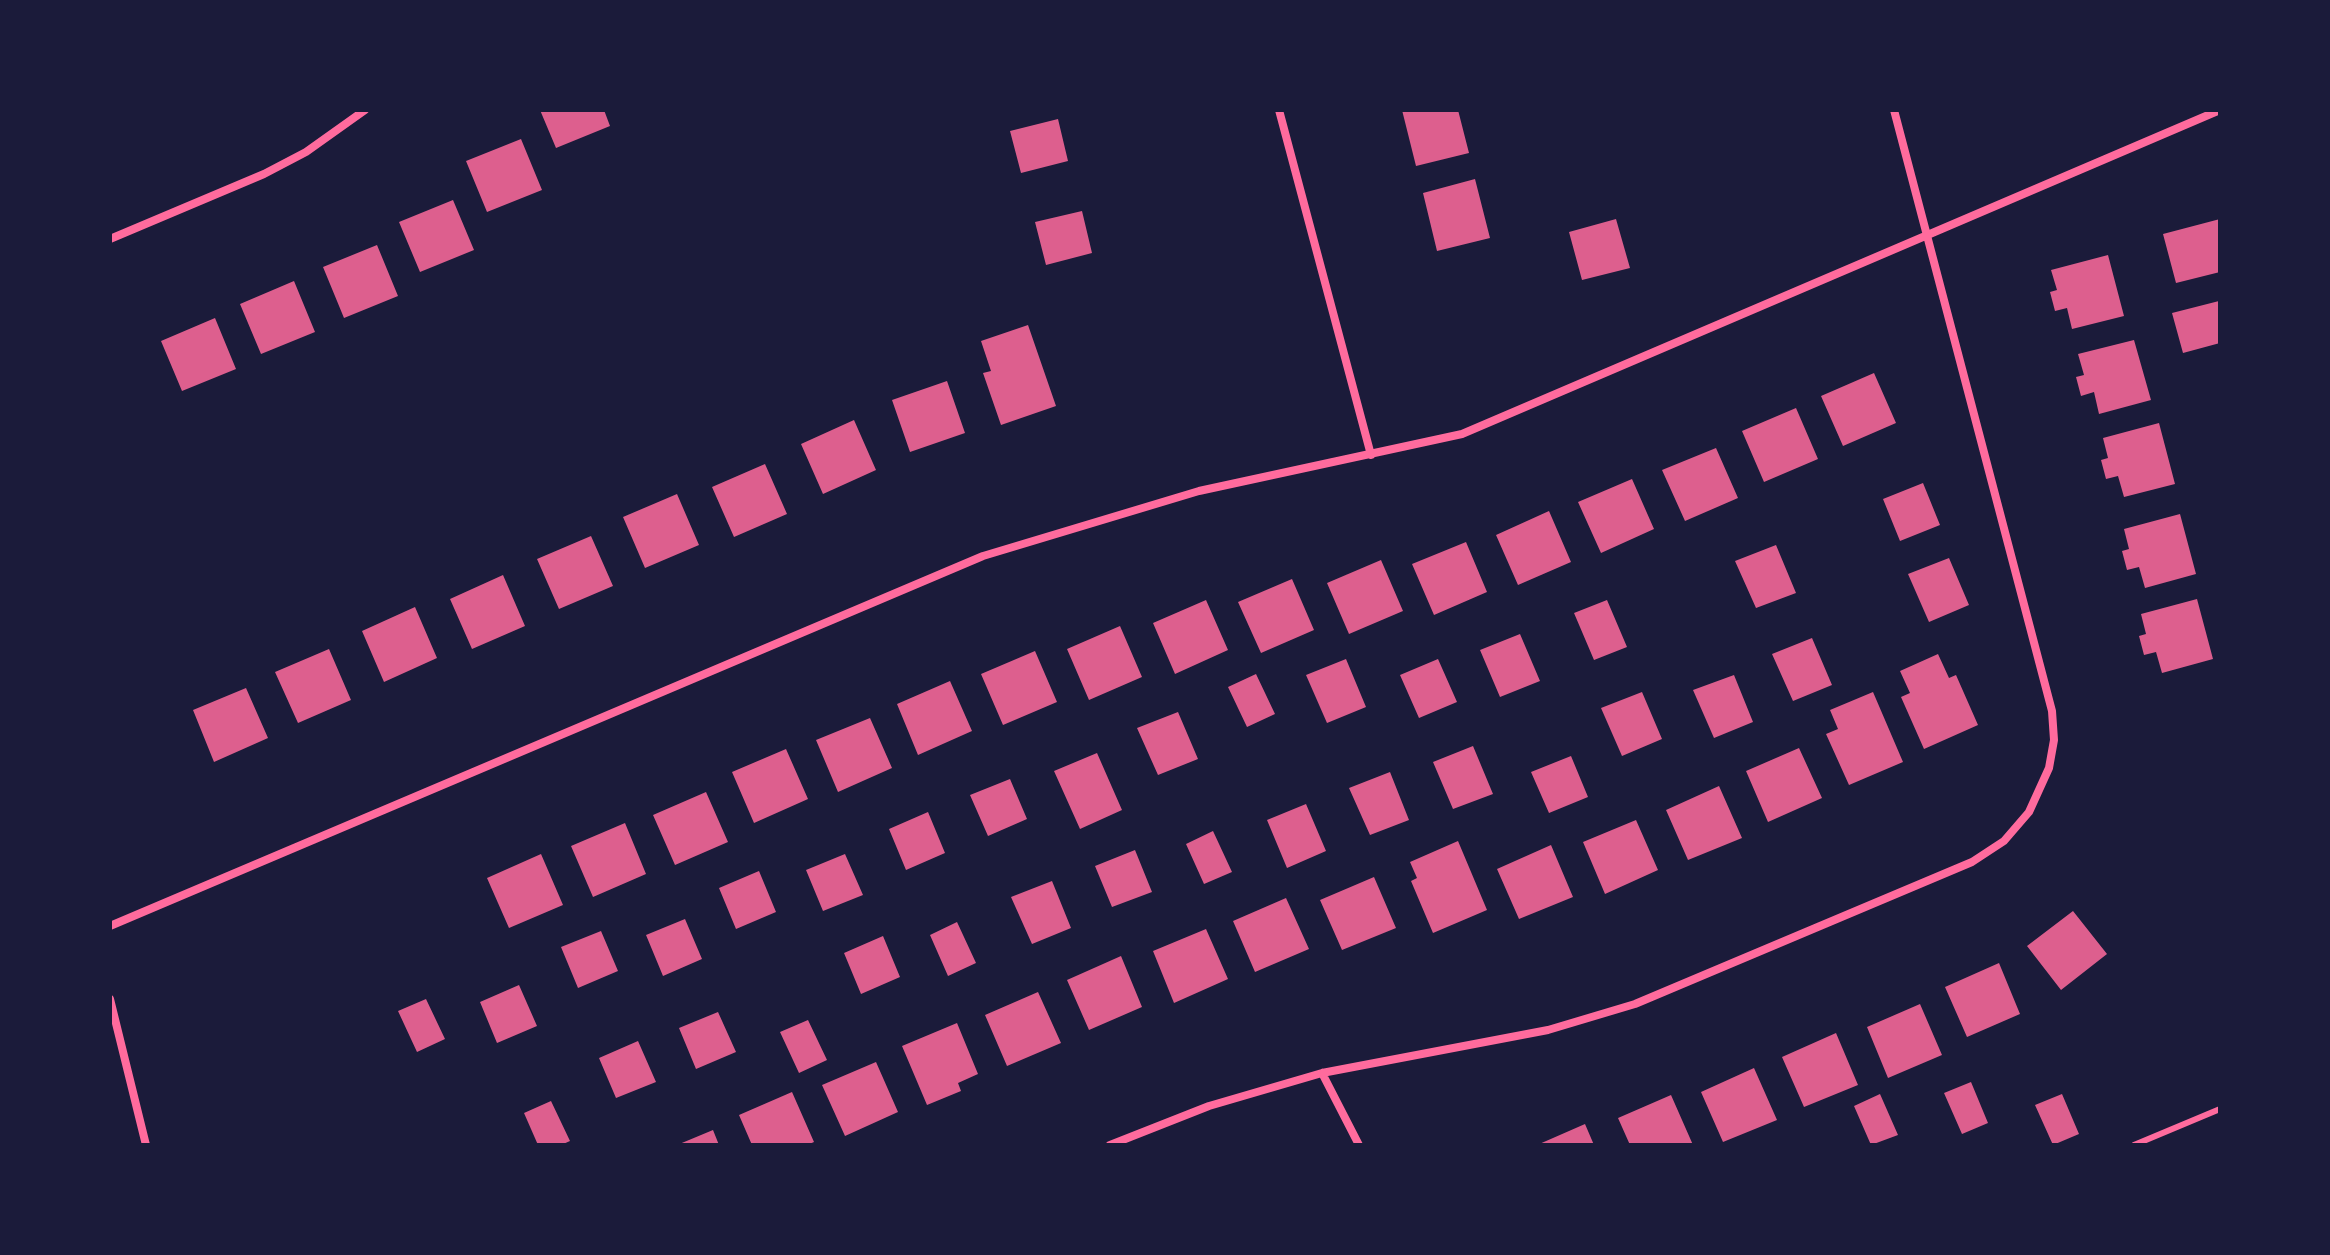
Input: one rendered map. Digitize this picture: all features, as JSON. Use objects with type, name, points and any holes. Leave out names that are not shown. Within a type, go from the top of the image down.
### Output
[{"type":"street","points":[[110,239],[264,174],[306,152],[365,110]]},
{"type":"street","points":[[1279,110],[1371,455]]},
{"type":"street","points":[[1110,1145],[1209,1106],[1322,1073],[1548,1030],[1635,1004],[1972,862],[2004,841],[2029,812],[2049,768],[2054,740],[2052,711],[1894,110]]},
{"type":"street","points":[[110,926],[983,556],[1199,491],[1462,434],[2220,110]]},
{"type":"street","points":[[110,999],[146,1145]]},
{"type":"street","points":[[1322,1073],[1359,1145]]},
{"type":"lane","points":[[2134,1145],[2220,1109]]},
{"type":"building","points":[[540,110],[604,110],[610,126],[556,148]]},
{"type":"building","points":[[1402,110],[1458,110],[1469,153],[1416,166]]},
{"type":"building","points":[[1058,119],[1068,161],[1021,173],[1010,131]]},
{"type":"building","points":[[521,139],[542,190],[487,212],[466,161]]},
{"type":"building","points":[[1475,179],[1490,238],[1437,251],[1423,193]]},
{"type":"building","points":[[453,200],[474,250],[420,272],[399,222]]},
{"type":"building","points":[[1082,211],[1092,253],[1046,265],[1035,222]]},
{"type":"building","points":[[1616,219],[1630,268],[1582,280],[1569,232]]},
{"type":"building","points":[[2220,219],[2220,272],[2176,283],[2163,234]]},
{"type":"building","points":[[377,245],[398,296],[344,318],[323,267]]},
{"type":"building","points":[[2108,255],[2124,316],[2072,329],[2067,308],[2055,311],[2050,292],[2057,290],[2051,270]]},
{"type":"building","points":[[294,281],[315,332],[261,354],[240,304]]},
{"type":"building","points":[[2219,301],[2220,343],[2183,353],[2172,313]]},
{"type":"building","points":[[215,318],[236,369],[182,391],[161,341]]},
{"type":"building","points":[[1028,325],[1056,406],[1001,425],[983,373],[991,371],[981,341]]},
{"type":"building","points":[[2134,340],[2151,400],[2099,414],[2094,392],[2081,396],[2076,377],[2084,375],[2078,354]]},
{"type":"building","points":[[1874,373],[1896,423],[1843,446],[1821,396]]},
{"type":"building","points":[[947,381],[965,433],[910,452],[892,400]]},
{"type":"building","points":[[1796,408],[1818,459],[1764,482],[1742,431]]},
{"type":"building","points":[[854,420],[876,470],[823,494],[801,444]]},
{"type":"building","points":[[2159,423],[2175,484],[2124,497],[2118,476],[2106,479],[2101,460],[2108,458],[2103,438]]},
{"type":"building","points":[[1716,448],[1738,498],[1685,521],[1662,470]]},
{"type":"building","points":[[765,464],[787,514],[734,537],[712,487]]},
{"type":"building","points":[[1632,479],[1654,529],[1601,553],[1578,502]]},
{"type":"building","points":[[1923,483],[1940,525],[1900,541],[1883,499]]},
{"type":"building","points":[[677,494],[699,545],[645,568],[623,517]]},
{"type":"building","points":[[1549,511],[1571,562],[1518,585],[1496,535]]},
{"type":"building","points":[[2180,514],[2196,574],[2145,588],[2139,567],[2127,570],[2122,551],[2129,549],[2124,529]]},
{"type":"building","points":[[591,536],[613,586],[559,609],[537,559]]},
{"type":"building","points":[[1466,542],[1487,592],[1434,615],[1412,564]]},
{"type":"building","points":[[1776,545],[1796,593],[1756,608],[1735,561]]},
{"type":"building","points":[[1949,558],[1969,605],[1929,622],[1908,574]]},
{"type":"building","points":[[1381,560],[1403,611],[1349,634],[1327,583]]},
{"type":"building","points":[[503,575],[525,626],[472,649],[450,599]]},
{"type":"building","points":[[1292,579],[1314,630],[1261,653],[1238,602]]},
{"type":"building","points":[[2197,599],[2213,659],[2162,673],[2156,652],[2144,655],[2139,636],[2146,634],[2141,614]]},
{"type":"building","points":[[1206,600],[1228,650],[1175,674],[1153,623]]},
{"type":"building","points":[[1607,600],[1627,647],[1594,660],[1574,613]]},
{"type":"building","points":[[415,607],[437,658],[384,682],[362,631]]},
{"type":"building","points":[[1120,626],[1142,677],[1089,700],[1067,649]]},
{"type":"building","points":[[1520,634],[1540,681],[1500,697],[1480,650]]},
{"type":"building","points":[[1812,638],[1832,685],[1793,701],[1772,654]]},
{"type":"building","points":[[329,649],[351,700],[298,723],[275,672]]},
{"type":"building","points":[[1035,651],[1057,702],[1003,725],[981,674]]},
{"type":"building","points":[[1938,654],[1949,678],[1956,675],[1978,725],[1924,749],[1901,697],[1910,693],[1900,671]]},
{"type":"building","points":[[1346,659],[1366,707],[1327,723],[1306,675]]},
{"type":"building","points":[[1438,659],[1457,702],[1419,718],[1400,675]]},
{"type":"building","points":[[1256,674],[1275,714],[1247,727],[1228,687]]},
{"type":"building","points":[[1734,675],[1753,722],[1714,738],[1693,690]]},
{"type":"building","points":[[950,681],[972,731],[918,755],[897,704]]},
{"type":"building","points":[[246,688],[268,738],[214,762],[193,710]]},
{"type":"building","points":[[1642,692],[1662,739],[1622,756],[1601,708]]},
{"type":"building","points":[[1873,692],[1903,762],[1849,785],[1826,734],[1838,729],[1830,710]]},
{"type":"building","points":[[1178,712],[1198,759],[1158,775],[1137,728]]},
{"type":"building","points":[[870,718],[892,768],[838,792],[816,740]]},
{"type":"building","points":[[1473,746],[1493,794],[1453,809],[1433,762]]},
{"type":"building","points":[[1799,748],[1822,798],[1768,822],[1746,771]]},
{"type":"building","points":[[786,749],[808,799],[754,823],[732,772]]},
{"type":"building","points":[[1097,753],[1122,810],[1080,829],[1054,771]]},
{"type":"building","points":[[1571,756],[1588,797],[1549,813],[1531,772]]},
{"type":"building","points":[[1390,772],[1409,820],[1370,835],[1349,788]]},
{"type":"building","points":[[1010,779],[1027,819],[988,836],[970,795]]},
{"type":"building","points":[[1719,786],[1742,838],[1688,860],[1666,810]]},
{"type":"building","points":[[706,792],[728,842],[675,865],[653,815]]},
{"type":"building","points":[[1306,804],[1326,851],[1287,868],[1267,820]]},
{"type":"building","points":[[928,812],[945,853],[906,870],[889,829]]},
{"type":"building","points":[[1636,820],[1658,870],[1605,894],[1583,842]]},
{"type":"building","points":[[625,823],[646,874],[593,897],[571,846]]},
{"type":"building","points":[[1213,831],[1232,872],[1204,884],[1186,844]]},
{"type":"building","points":[[1458,841],[1487,910],[1433,933],[1411,881],[1417,878],[1410,862]]},
{"type":"building","points":[[1551,845],[1573,897],[1519,919],[1497,869]]},
{"type":"building","points":[[1135,850],[1152,892],[1112,907],[1095,866]]},
{"type":"building","points":[[541,854],[563,905],[509,928],[487,878]]},
{"type":"building","points":[[845,854],[863,895],[823,911],[806,870]]},
{"type":"building","points":[[759,871],[776,912],[736,929],[719,888]]},
{"type":"building","points":[[1374,877],[1396,928],[1342,950],[1320,900]]},
{"type":"building","points":[[1052,881],[1071,928],[1032,944],[1011,897]]},
{"type":"building","points":[[1286,898],[1309,949],[1255,972],[1233,921]]},
{"type":"building","points":[[2073,911],[2107,954],[2061,990],[2027,946]]},
{"type":"building","points":[[685,919],[702,959],[663,976],[646,935]]},
{"type":"building","points":[[957,922],[976,963],[948,976],[930,935]]},
{"type":"building","points":[[1206,929],[1228,979],[1174,1003],[1153,951]]},
{"type":"building","points":[[601,931],[618,971],[578,988],[561,947]]},
{"type":"building","points":[[883,936],[900,977],[861,994],[844,953]]},
{"type":"building","points":[[1121,956],[1142,1007],[1089,1030],[1067,980]]},
{"type":"building","points":[[1999,963],[2020,1014],[1967,1037],[1945,987]]},
{"type":"building","points":[[519,985],[537,1026],[497,1043],[480,1002]]},
{"type":"building","points":[[1038,992],[1061,1043],[1007,1066],[985,1015]]},
{"type":"building","points":[[426,999],[445,1039],[417,1052],[398,1011]]},
{"type":"building","points":[[1920,1004],[1942,1055],[1888,1078],[1867,1027]]},
{"type":"building","points":[[718,1012],[736,1052],[696,1069],[679,1028]]},
{"type":"building","points":[[808,1020],[827,1060],[799,1073],[780,1032]]},
{"type":"building","points":[[957,1023],[978,1074],[958,1083],[961,1091],[927,1105],[902,1046]]},
{"type":"building","points":[[1836,1033],[1858,1085],[1804,1107],[1782,1057]]},
{"type":"building","points":[[638,1041],[656,1082],[616,1098],[599,1058]]},
{"type":"building","points":[[876,1062],[898,1112],[845,1136],[822,1085]]},
{"type":"building","points":[[1754,1068],[1777,1120],[1723,1142],[1701,1092]]},
{"type":"building","points":[[1971,1082],[1988,1123],[1962,1134],[1944,1093]]},
{"type":"building","points":[[792,1092],[814,1142],[807,1145],[752,1145],[739,1115]]},
{"type":"building","points":[[1880,1094],[1898,1135],[1871,1145],[1854,1106]]},
{"type":"building","points":[[2062,1094],[2079,1134],[2053,1145],[2035,1105]]},
{"type":"building","points":[[1671,1095],[1693,1145],[1630,1145],[1618,1118]]},
{"type":"building","points":[[551,1101],[570,1141],[561,1145],[538,1145],[524,1113]]},
{"type":"building","points":[[1585,1124],[1594,1145],[1537,1145]]},
{"type":"building","points":[[713,1130],[719,1145],[677,1145]]}]
